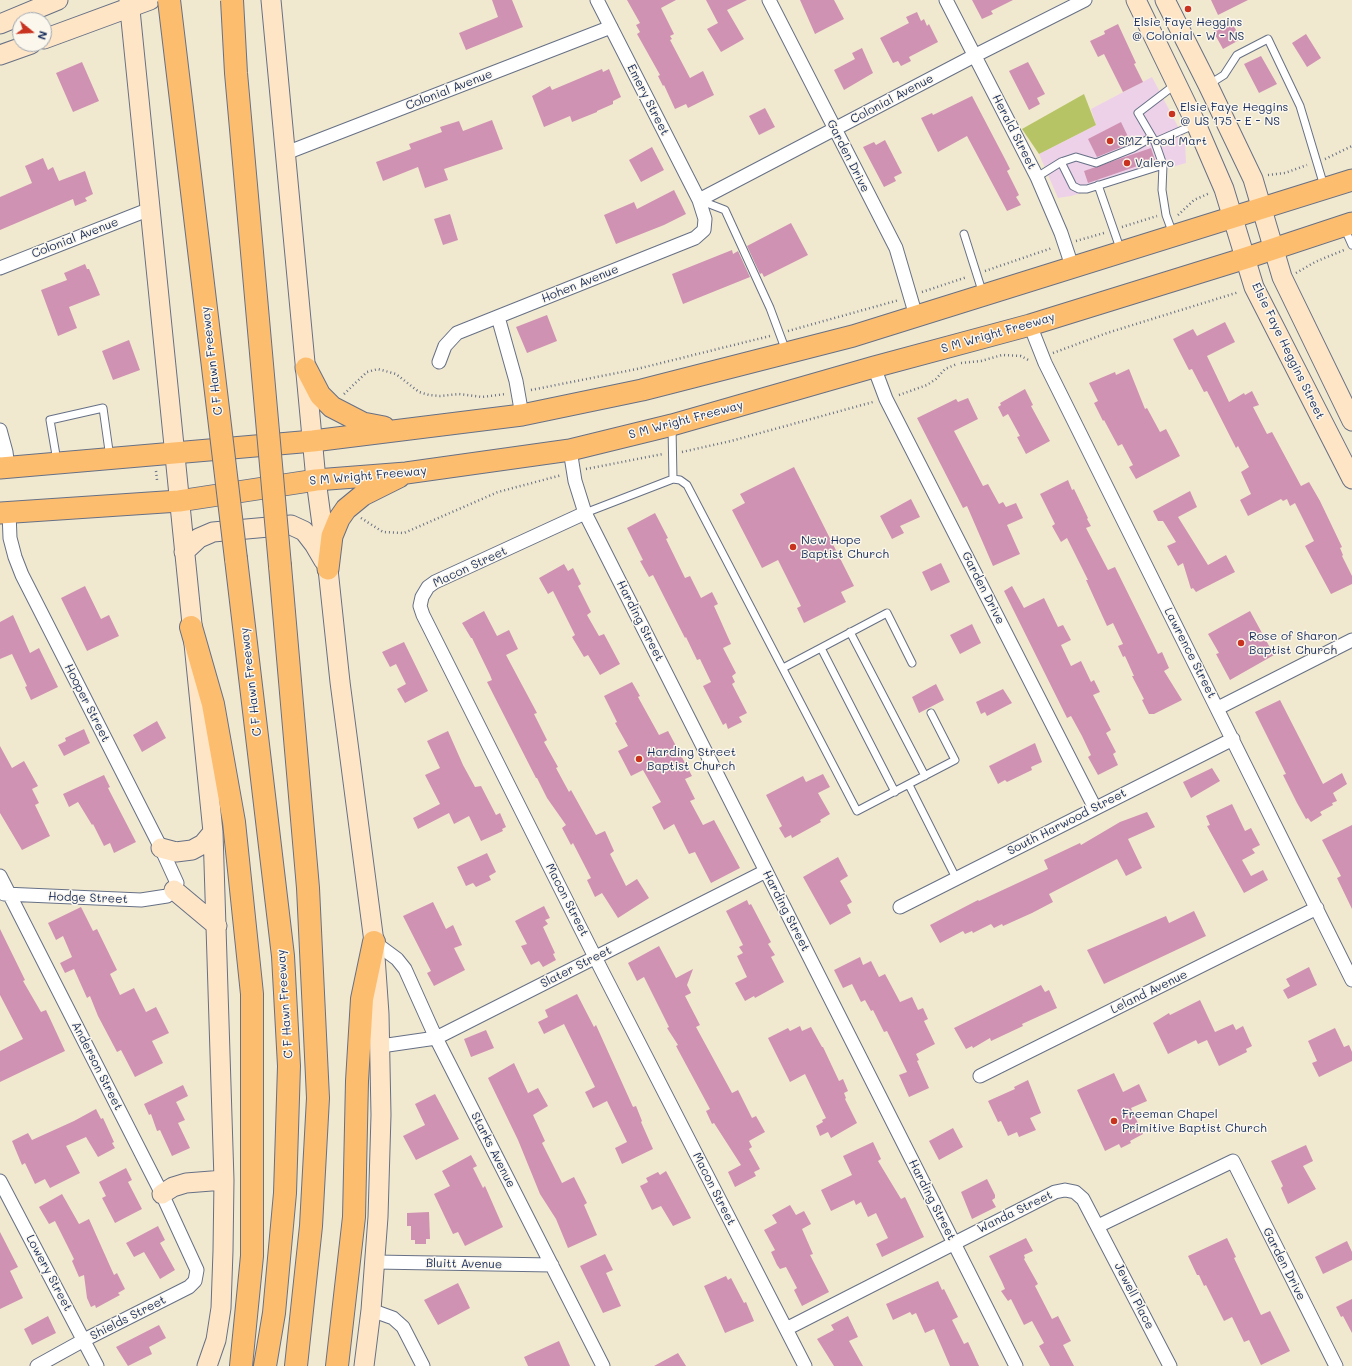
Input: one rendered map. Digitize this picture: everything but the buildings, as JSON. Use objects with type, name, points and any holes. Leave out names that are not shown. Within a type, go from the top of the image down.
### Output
[{"type":"highway","name":"C F Hawn Freeway","points":[[169,0],[283,956],[289,1066],[285,1193],[274,1313],[265,1366]]},
{"type":"highway","points":[[232,0],[236,73],[308,888],[318,1098],[311,1226],[296,1366]]},
{"type":"highway","points":[[191,627],[213,704],[234,822],[252,994],[252,1256],[242,1366]]},
{"type":"highway","points":[[337,1366],[354,1217],[357,1081],[362,999],[374,942]]},
{"type":"main road","points":[[0,24],[58,0]]},
{"type":"main road","points":[[52,36],[129,4],[150,0]]},
{"type":"main road","points":[[271,0],[316,480],[328,569],[340,682],[374,942],[381,1046],[381,1115],[375,1262],[364,1366]]},
{"type":"main road","name":"Elsie Faye Heggins Street","points":[[1136,0],[1196,124],[1224,188],[1254,287],[1352,479]]},
{"type":"main road","points":[[1166,0],[1253,179],[1282,277],[1352,421]]},
{"type":"main road","points":[[129,4],[213,832],[224,1180],[221,1308],[216,1340],[207,1366]]},
{"type":"main road","points":[[0,55],[12,51]]},
{"type":"main road","points":[[4,468],[313,440],[403,430],[522,415],[642,390],[783,343],[853,336],[1073,269],[1352,180]]},
{"type":"main road","name":"S M Wright Freeway","points":[[4,513],[179,501],[316,480],[406,473],[570,450],[672,425],[874,367],[1030,325],[1348,225]]},
{"type":"main road","points":[[306,368],[320,395],[332,408],[363,423],[403,430]]},
{"type":"main road","points":[[328,569],[332,536],[339,518],[346,509],[363,495],[406,473]]},
{"type":"main road","points":[[184,552],[199,538],[213,532],[291,525],[304,532],[314,544],[328,569]]},
{"type":"main road","points":[[161,848],[176,852],[192,850],[203,844],[213,832]]},
{"type":"main road","points":[[168,894],[193,906],[217,926]]},
{"type":"main road","points":[[162,1194],[173,1187],[186,1183],[224,1180]]},
{"type":"street","name":"Emery Street","points":[[598,0],[699,200]]},
{"type":"street","name":"Garden Drive","points":[[769,0],[896,248],[916,316]]},
{"type":"street","name":"Herald Street","points":[[946,0],[1037,177],[1061,233],[1073,269]]},
{"type":"street","name":"Colonial Avenue","points":[[699,200],[974,56],[1085,0]]},
{"type":"street","name":"Colonial Avenue","points":[[286,153],[611,27]]},
{"type":"street","name":"Hohen Avenue","points":[[439,362],[445,346],[457,333],[696,238],[704,230],[705,219],[699,200]]},
{"type":"street","name":"Colonial Avenue","points":[[0,268],[150,209]]},
{"type":"street","points":[[498,317],[516,381],[522,415]]},
{"type":"street","name":"Lawrence Street","points":[[1030,325],[1045,363],[1352,980]]},
{"type":"street","name":"Garden Drive","points":[[874,367],[886,399],[1095,808]]},
{"type":"street","points":[[0,430],[6,452],[4,468]]},
{"type":"street","name":"Harding Street","points":[[570,450],[575,481],[585,514],[1016,1366]]},
{"type":"street","name":"Hooper Street","points":[[4,513],[15,557],[22,574],[175,877],[177,883],[168,894]]},
{"type":"street","name":"Macon Street","points":[[585,514],[435,582],[428,587],[422,597],[420,606],[423,615],[595,957],[805,1366]]},
{"type":"street","points":[[1218,708],[1352,640]]},
{"type":"street","name":"South Harwood Street","points":[[900,906],[1233,739]]},
{"type":"street","name":"Slater Street","points":[[381,1046],[436,1038],[766,872]]},
{"type":"street","name":"Anderson Street","points":[[0,876],[5,894],[162,1194],[192,1257]]},
{"type":"street","name":"Hodge Street","points":[[5,894],[141,900],[168,894]]},
{"type":"street","name":"Leland Avenue","points":[[980,1076],[1317,908]]},
{"type":"street","name":"Starks Avenue","points":[[374,942],[398,959],[405,969],[436,1038],[603,1366]]},
{"type":"street","name":"Garden Drive","points":[[1098,1226],[1233,1161],[1336,1366]]},
{"type":"street","name":"Lowery Street","points":[[0,1180],[97,1366]]},
{"type":"street","name":"Wanda Street","points":[[786,1329],[1055,1192],[1065,1190],[1075,1192],[1083,1198],[1098,1226]]},
{"type":"street","name":"Jewell Place","points":[[1098,1226],[1170,1366]]},
{"type":"street","name":"Shields Street","points":[[37,1366],[84,1340],[189,1287],[196,1281],[197,1270],[192,1257]]},
{"type":"street","name":"Bluitt Avenue","points":[[375,1262],[552,1265]]},
{"type":"street","points":[[371,1310],[393,1318],[403,1327],[423,1366]]},
{"type":"lane","points":[[1208,85],[1224,75],[1237,55],[1268,39],[1304,118],[1324,188]]},
{"type":"lane","points":[[1174,236],[1166,215],[1162,190],[1163,164],[1153,140],[1138,114],[1176,84]]},
{"type":"lane","points":[[1037,177],[1061,162],[1076,156],[1097,165],[1134,151],[1153,140],[1196,124]]},
{"type":"lane","points":[[1061,162],[1073,186],[1079,189],[1087,189],[1101,182],[1139,168],[1163,164]]},
{"type":"lane","points":[[1101,182],[1113,230],[1121,253]]},
{"type":"lane","points":[[699,200],[725,210],[783,343]]},
{"type":"lane","points":[[1348,225],[1349,247]]},
{"type":"lane","points":[[964,234],[983,296]]},
{"type":"lane","points":[[57,463],[50,420],[103,408],[110,458]]},
{"type":"lane","points":[[672,425],[673,479]]},
{"type":"lane","points":[[585,514],[673,479],[680,480],[687,485],[694,495],[857,812],[955,760],[931,714]]},
{"type":"lane","points":[[783,668],[887,613],[912,664]]},
{"type":"lane","points":[[850,632],[925,776]]},
{"type":"lane","points":[[820,648],[895,792]]},
{"type":"lane","points":[[909,785],[956,878]]},
{"type":"path","points":[[1079,240],[1155,216],[1180,214],[1194,200],[1202,196]]},
{"type":"path","points":[[1302,270],[1315,262],[1349,247]]},
{"type":"path","points":[[928,290],[1050,249]]},
{"type":"path","points":[[1056,352],[1107,333],[1236,293]]},
{"type":"path","points":[[532,390],[645,367],[783,343],[889,303]]},
{"type":"path","points":[[897,395],[927,385],[936,379],[945,369],[960,363],[981,361],[1002,354],[1021,356],[1029,361]]},
{"type":"path","points":[[340,398],[367,372],[378,369],[396,374],[419,392],[429,395],[440,396],[459,394],[482,397],[502,394]]},
{"type":"path","points":[[686,451],[730,441],[877,402]]},
{"type":"path","points":[[587,469],[662,454]]},
{"type":"path","points":[[357,516],[382,532],[404,532],[498,492],[559,475]]},
{"type":"shaded area","points":[[1152,77],[1185,140],[1186,163],[1071,196],[1058,198],[1039,154],[1096,125],[1091,109]]},
{"type":"green space","points":[[1084,94],[1096,125],[1039,154],[1022,129]]},
{"type":"place","name":"Elsie Faye Heggins @ Colonial - W - NS","points":[[1188,9]]},
{"type":"place","name":"Elsie Faye Heggins @ US 175 - E - NS","points":[[1172,114]]},
{"type":"place","name":"SMZ Food Mart","points":[[1110,141]]},
{"type":"place","name":"Valero","points":[[1127,163]]},
{"type":"place","name":"New Hope Baptist Church","points":[[793,547]]},
{"type":"place","name":"Rose of Sharon Baptist Church","points":[[1241,643]]},
{"type":"place","name":"Harding Street Baptist Church","points":[[639,759]]},
{"type":"place","name":"Freeman Chapel Primitive Baptist Church","points":[[1114,1121]]}]
